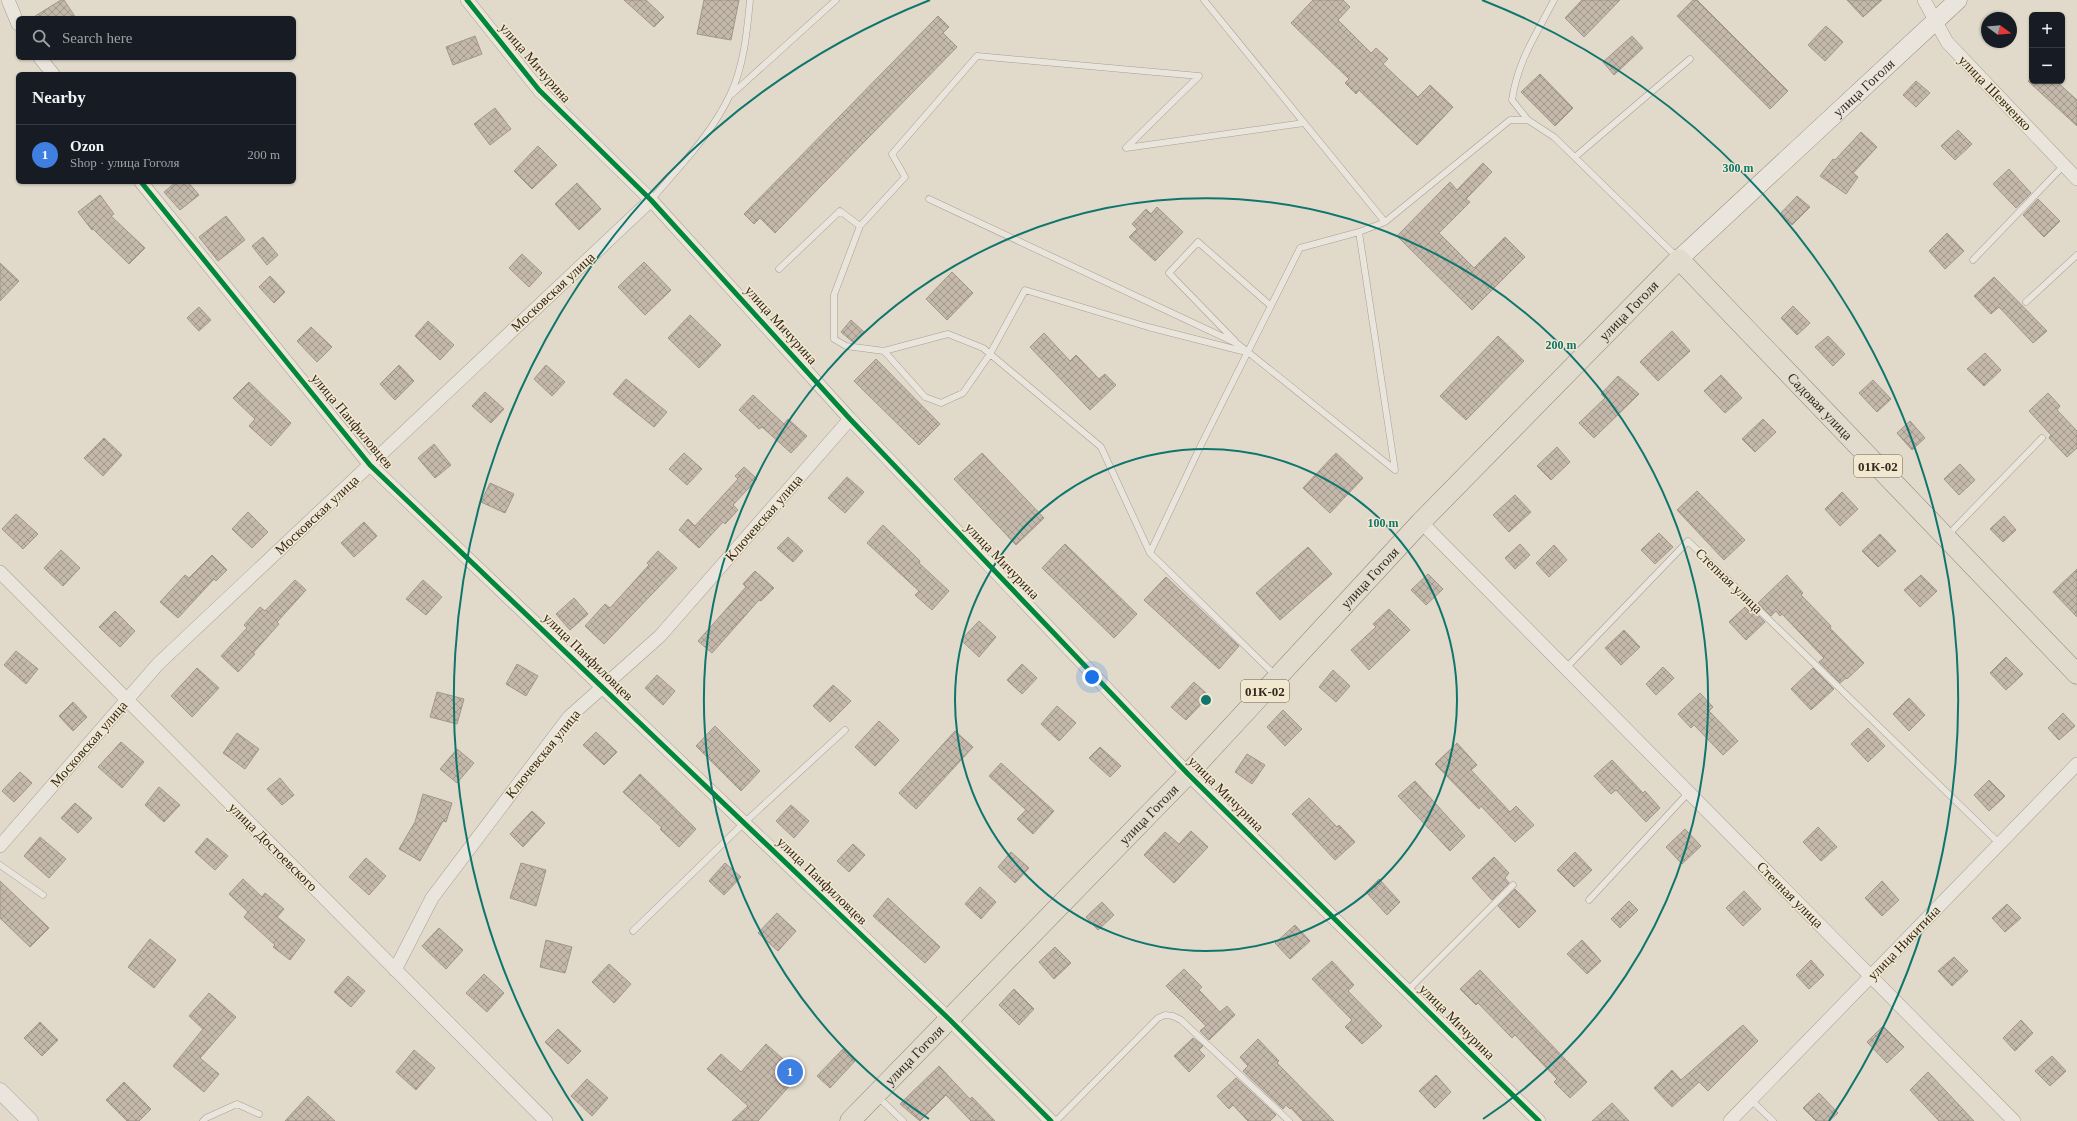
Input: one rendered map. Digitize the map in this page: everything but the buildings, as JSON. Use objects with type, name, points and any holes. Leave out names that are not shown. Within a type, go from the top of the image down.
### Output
[{"type":"main road","name":"улица Гоголя","points":[[850,1121],[1188,774],[1421,522],[1679,259],[1958,0]]},
{"type":"main road","name":"Садовая улица","points":[[1679,259],[2077,674]]},
{"type":"street","points":[[8,0],[16,19]]},
{"type":"street","name":"улица Мичурина","points":[[467,0],[539,90],[651,200],[850,419],[1188,774],[1539,1121]]},
{"type":"street","name":"улица Шевченко","points":[[1924,0],[1947,42],[2077,179]]},
{"type":"street","points":[[42,60],[51,72]]},
{"type":"street","name":"улица Панфиловцев","points":[[143,184],[370,465],[949,1019],[1051,1121]]},
{"type":"street","name":"Московская улица","points":[[0,846],[158,664],[651,200]]},
{"type":"street","name":"Ключевская улица","points":[[395,970],[432,898],[569,717],[660,636],[850,419]]},
{"type":"street","name":"Степная улица","points":[[1421,522],[2014,1121]]},
{"type":"street","name":"улица Достоевского","points":[[0,572],[546,1121]]},
{"type":"street","name":"улица Никитина","points":[[1730,1121],[2077,764]]},
{"type":"street","points":[[0,1091],[30,1121]]},
{"type":"lane","points":[[651,200],[705,137],[731,95],[745,49],[750,0]]},
{"type":"lane","points":[[731,95],[836,0]]},
{"type":"lane","points":[[1204,0],[1385,222]]},
{"type":"lane","points":[[1554,0],[1525,53],[1515,78],[1512,100],[1528,120],[1554,137],[1679,259]]},
{"type":"lane","points":[[1278,677],[1150,553],[1101,447],[983,348],[948,334],[884,351],[846,346],[834,339],[834,295],[860,226],[905,177],[892,154],[976,56],[1199,76],[1126,148],[1304,123]]},
{"type":"lane","points":[[1575,157],[1690,59]]},
{"type":"lane","points":[[1150,553],[1201,445],[1300,248],[1359,232],[1385,222],[1510,120],[1528,120]]},
{"type":"lane","points":[[1973,260],[2064,165]]},
{"type":"lane","points":[[929,199],[1238,344]]},
{"type":"lane","points":[[779,269],[840,211],[860,226]]},
{"type":"lane","points":[[1271,306],[1198,242],[1169,273],[1238,344],[1395,470],[1359,232]]},
{"type":"lane","points":[[2026,302],[2077,255]]},
{"type":"lane","points":[[884,351],[925,397],[941,403],[963,393],[990,354],[1025,290],[1148,327],[1248,352]]},
{"type":"lane","points":[[1946,537],[2042,438]]},
{"type":"lane","name":"Степная улица","points":[[1566,668],[1688,541],[2000,844]]},
{"type":"lane","points":[[633,931],[744,823],[845,730]]},
{"type":"lane","points":[[1589,900],[1689,792]]},
{"type":"lane","points":[[0,865],[43,895]]},
{"type":"lane","points":[[1407,991],[1513,885]]},
{"type":"lane","points":[[1056,1121],[1158,1018],[1165,1015],[1173,1016],[1192,1029],[1290,1121]]},
{"type":"lane","points":[[876,1095],[903,1121]]},
{"type":"lane","points":[[1750,1100],[1773,1121]]},
{"type":"lane","points":[[203,1121],[206,1118],[237,1104],[259,1114]]},
{"type":"cycle path","points":[[467,0],[539,90],[651,200],[850,419],[1188,774],[1539,1121]]},
{"type":"cycle path","points":[[143,184],[370,465],[949,1019],[1051,1121]]},
{"type":"place","name":"Ozon","points":[[790,1072]]}]
